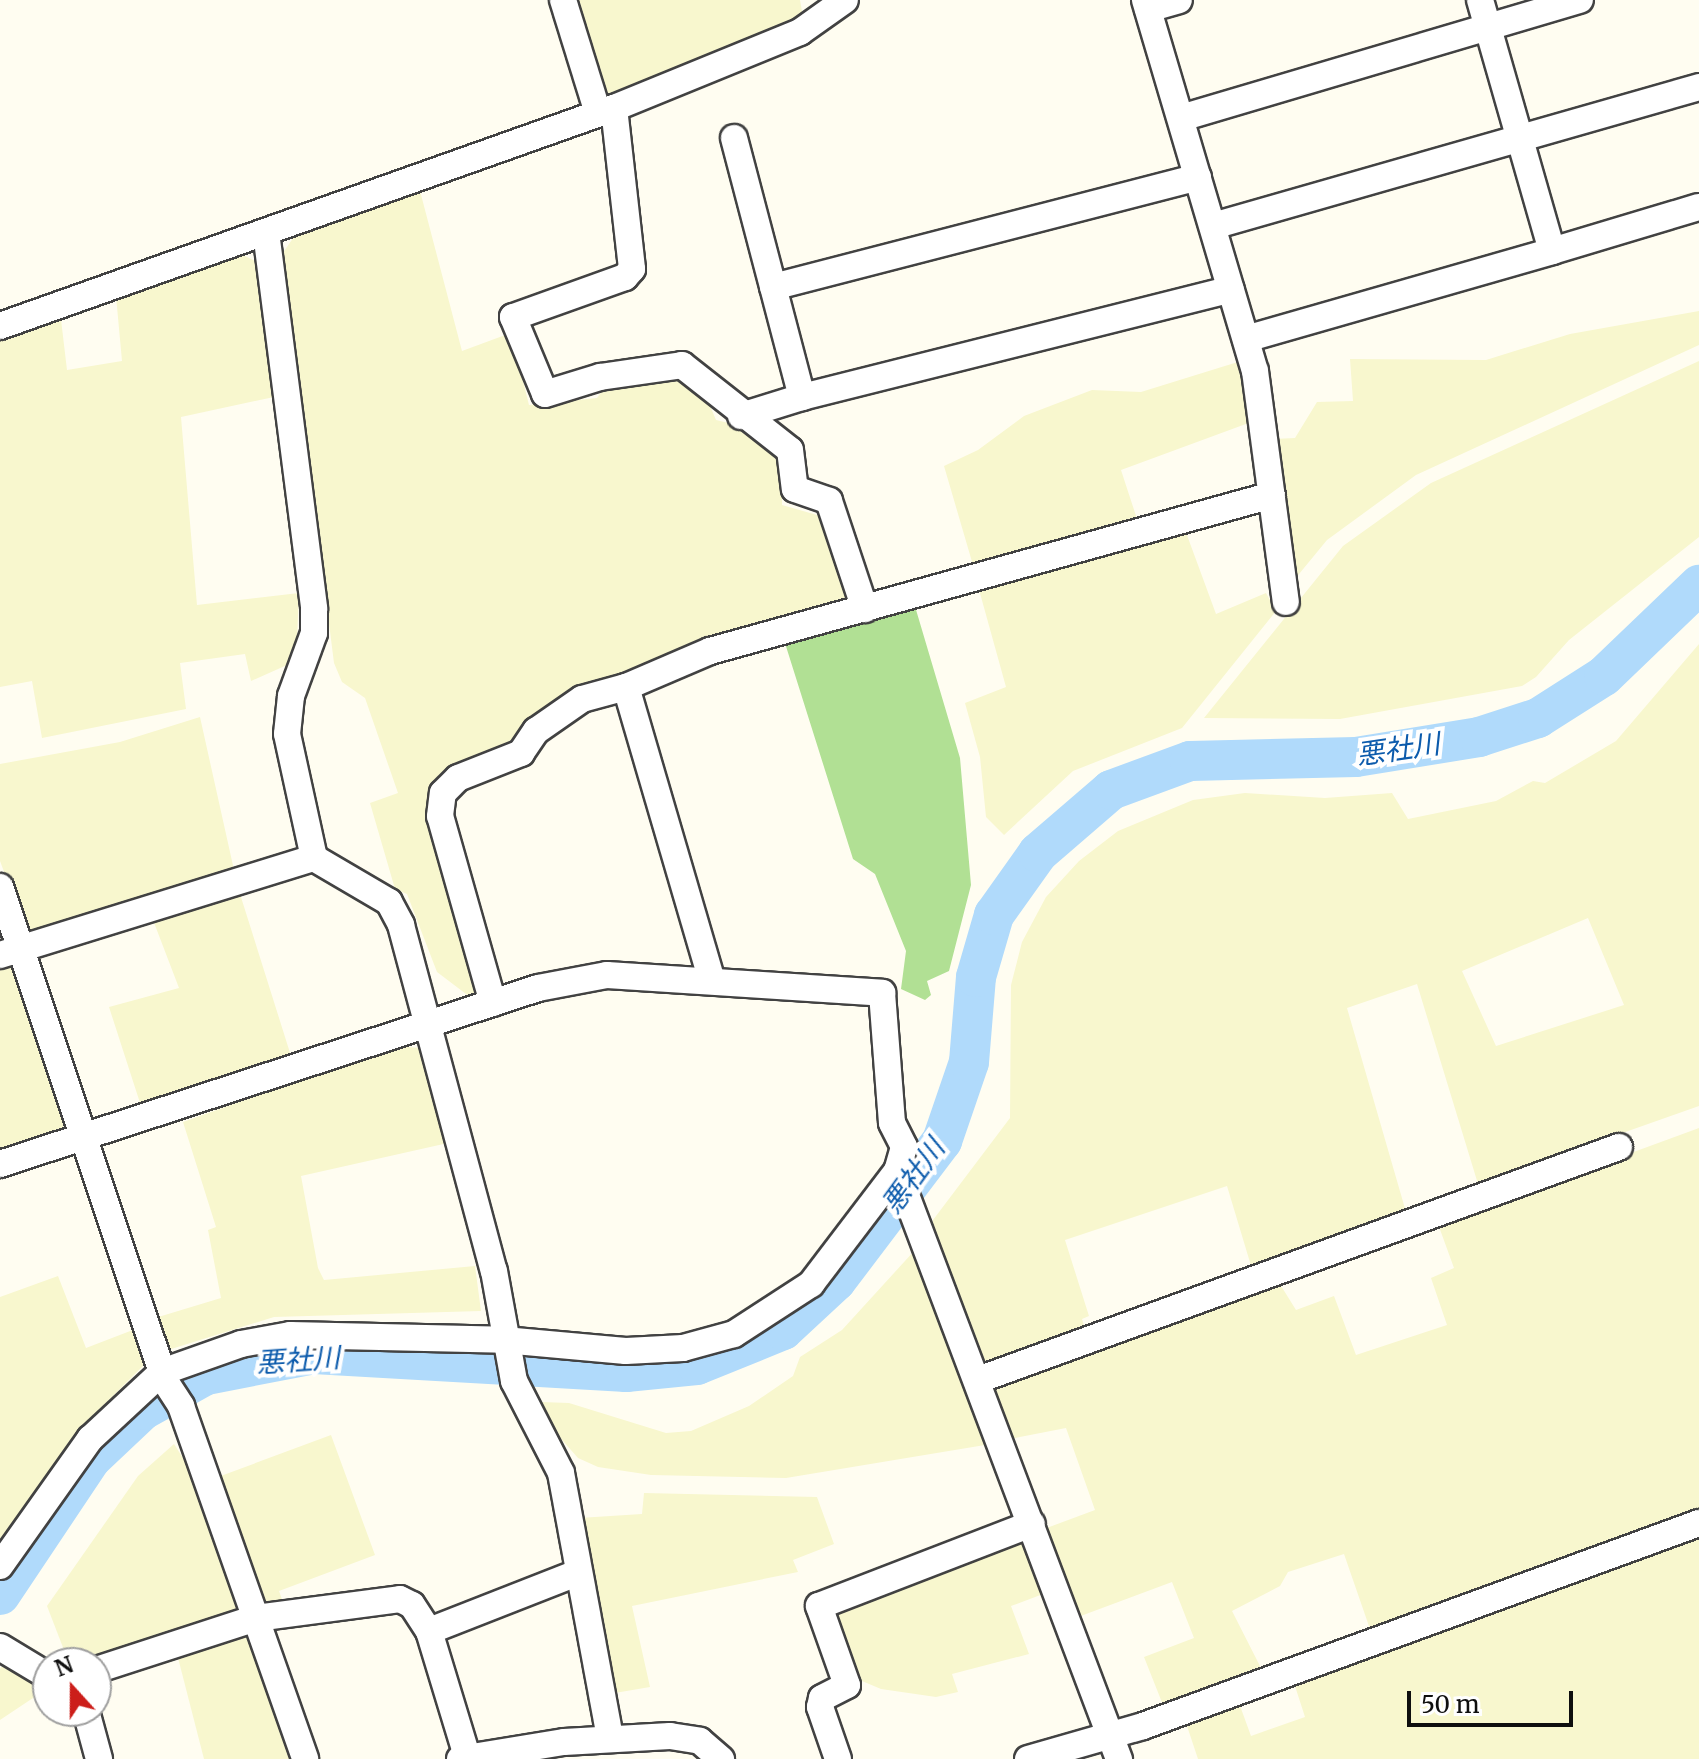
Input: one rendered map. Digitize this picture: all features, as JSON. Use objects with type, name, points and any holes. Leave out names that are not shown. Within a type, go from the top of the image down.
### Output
[{"type":"street","points":[[563,0],[606,110],[632,269],[625,277],[513,317],[545,394],[600,377],[682,365],[741,416],[790,450],[795,489],[829,501],[865,609]]},
{"type":"street","points":[[0,326],[606,110],[800,32],[819,7],[845,0]]},
{"type":"street","points":[[1179,0],[1147,4],[1246,339],[1286,602]]},
{"type":"street","points":[[1480,0],[1552,251]]},
{"type":"street","points":[[1181,118],[1580,0]]},
{"type":"street","points":[[1213,226],[1699,87]]},
{"type":"street","points":[[734,138],[802,397]]},
{"type":"street","points":[[773,287],[1198,177]]},
{"type":"street","points":[[1246,339],[1699,207]]},
{"type":"street","points":[[266,232],[314,609],[314,633],[291,696],[287,734],[314,858],[389,902],[427,1024],[494,1271],[505,1345],[514,1381],[561,1473],[577,1573],[610,1737]]},
{"type":"street","points":[[741,416],[802,397],[1231,289]]},
{"type":"street","points":[[493,1003],[440,816],[443,793],[458,778],[521,753],[536,731],[582,699],[626,687],[710,651],[1272,495]]},
{"type":"street","points":[[626,687],[712,981]]},
{"type":"street","points":[[10,952],[314,858]]},
{"type":"street","points":[[0,887],[10,952],[164,1376],[181,1406],[305,1759]]},
{"type":"street","points":[[0,1164],[493,1003],[607,975],[882,993],[892,1123],[904,1147],[898,1175],[811,1284],[734,1334],[683,1348],[626,1351],[290,1335],[241,1344],[164,1376],[90,1439],[0,1566]]},
{"type":"street","points":[[978,1380],[1619,1147]]},
{"type":"street","points":[[898,1175],[1119,1759]]},
{"type":"street","points":[[1028,1759],[1349,1653],[1699,1523]]},
{"type":"street","points":[[838,1759],[820,1707],[822,1698],[847,1685],[819,1606],[1032,1524]]},
{"type":"street","points":[[429,1631],[577,1573]]},
{"type":"street","points":[[112,1665],[256,1618],[400,1599],[412,1605],[429,1631],[465,1758],[610,1737],[700,1741],[721,1759]]},
{"type":"street","points":[[0,1647],[32,1666]]},
{"type":"street","points":[[90,1727],[99,1759]]},
{"type":"green space","points":[[570,0],[800,0],[803,17],[609,96],[600,95]]},
{"type":"green space","points":[[419,187],[462,351],[511,333],[529,405],[597,398],[603,390],[670,374],[702,387],[716,420],[741,426],[782,455],[782,505],[824,517],[854,605],[665,658],[436,784],[483,992],[470,997],[437,972],[407,894],[395,889],[370,803],[398,793],[365,698],[342,682],[334,663],[282,254],[296,234]]},
{"type":"green space","points":[[239,253],[259,263],[274,397],[181,417],[197,605],[299,593],[296,661],[251,681],[245,654],[180,663],[186,709],[42,738],[32,681],[0,687],[0,333],[60,311],[67,370],[122,361],[116,296]]},
{"type":"green space","points":[[1699,311],[1699,345],[1416,475],[1327,540],[1290,585],[1274,439],[1295,438],[1317,402],[1353,401],[1350,359],[1486,360],[1570,334]]},
{"type":"green space","points":[[1241,361],[1254,421],[1121,470],[1139,525],[975,572],[944,466],[978,450],[1024,416],[1092,390],[1141,392]]},
{"type":"green space","points":[[1699,361],[1699,537],[1569,640],[1536,677],[1522,686],[1340,719],[1204,718],[1343,546],[1431,483]]},
{"type":"green space","points":[[1184,527],[1216,614],[1266,593],[1276,611],[1182,728],[1073,771],[1004,835],[986,817],[980,757],[965,703],[1006,687],[978,586]]},
{"type":"green space","points":[[914,603],[960,758],[971,885],[949,971],[927,981],[931,995],[925,1000],[901,989],[906,951],[875,874],[853,859],[784,640]]},
{"type":"green space","points":[[1699,644],[1699,1106],[1478,1184],[1417,984],[1347,1008],[1406,1212],[1252,1269],[1227,1186],[1065,1240],[1089,1316],[1082,1319],[1085,1329],[983,1364],[931,1237],[933,1220],[1010,1118],[1011,985],[1022,942],[1046,897],[1079,861],[1118,831],[1193,800],[1245,793],[1325,798],[1392,793],[1408,819],[1496,801],[1533,781],[1545,783],[1616,741]],"holes":[[[1588,918],[1624,1005],[1496,1046],[1462,971]]]},
{"type":"green space","points":[[200,717],[234,870],[27,933],[0,861],[0,764],[120,742]]},
{"type":"green space","points":[[240,894],[291,1056],[141,1106],[109,1007],[179,988],[153,920]]},
{"type":"green space","points":[[0,965],[16,969],[65,1122],[61,1132],[0,1152]]},
{"type":"green space","points":[[397,1046],[420,1048],[448,1143],[301,1176],[318,1268],[324,1280],[475,1266],[481,1311],[274,1317],[168,1350],[155,1318],[221,1298],[208,1230],[216,1227],[183,1122]]},
{"type":"green space","points":[[1699,1128],[1699,1513],[1371,1632],[1344,1554],[1288,1572],[1280,1586],[1232,1611],[1262,1670],[1163,1705],[1144,1657],[1194,1638],[1172,1582],[1078,1617],[1044,1529],[1095,1510],[1066,1428],[1005,1440],[991,1392],[1001,1382],[1278,1281],[1296,1310],[1334,1296],[1356,1355],[1447,1325],[1431,1278],[1454,1268],[1438,1224]]},
{"type":"green space","points":[[915,1250],[991,1444],[786,1478],[651,1475],[598,1467],[578,1458],[549,1425],[541,1402],[569,1403],[666,1433],[691,1431],[749,1406],[793,1376],[800,1357],[842,1330]]},
{"type":"green space","points":[[58,1276],[86,1348],[138,1328],[144,1365],[73,1436],[0,1541],[0,1297]]},
{"type":"green space","points":[[331,1435],[375,1555],[279,1591],[285,1608],[264,1610],[218,1477]]},
{"type":"green space","points":[[174,1444],[201,1486],[247,1615],[112,1651],[112,1647],[63,1647],[47,1606],[138,1476]]},
{"type":"green space","points":[[644,1493],[817,1497],[834,1544],[793,1560],[798,1572],[632,1606],[650,1687],[609,1694],[579,1518],[642,1514]]},
{"type":"green space","points":[[1028,1532],[1051,1591],[1011,1606],[1029,1654],[952,1674],[958,1692],[936,1697],[881,1689],[850,1676],[830,1606]]},
{"type":"green space","points":[[1699,1536],[1699,1759],[1198,1759],[1185,1720],[1239,1703],[1251,1736],[1305,1717],[1294,1683]]},
{"type":"green space","points":[[252,1626],[299,1759],[204,1759],[176,1650]]},
{"type":"green space","points":[[3,1665],[32,1680],[32,1699],[0,1720],[0,1669]]},
{"type":"waterway","name":"悪社川","points":[[0,1595],[91,1459],[143,1410],[206,1375],[314,1354],[626,1372],[697,1365],[783,1330],[836,1281],[942,1141],[969,1062],[976,977],[994,915],[1038,853],[1111,790],[1190,761],[1356,757],[1479,737],[1538,718],[1604,676],[1699,585]]}]
